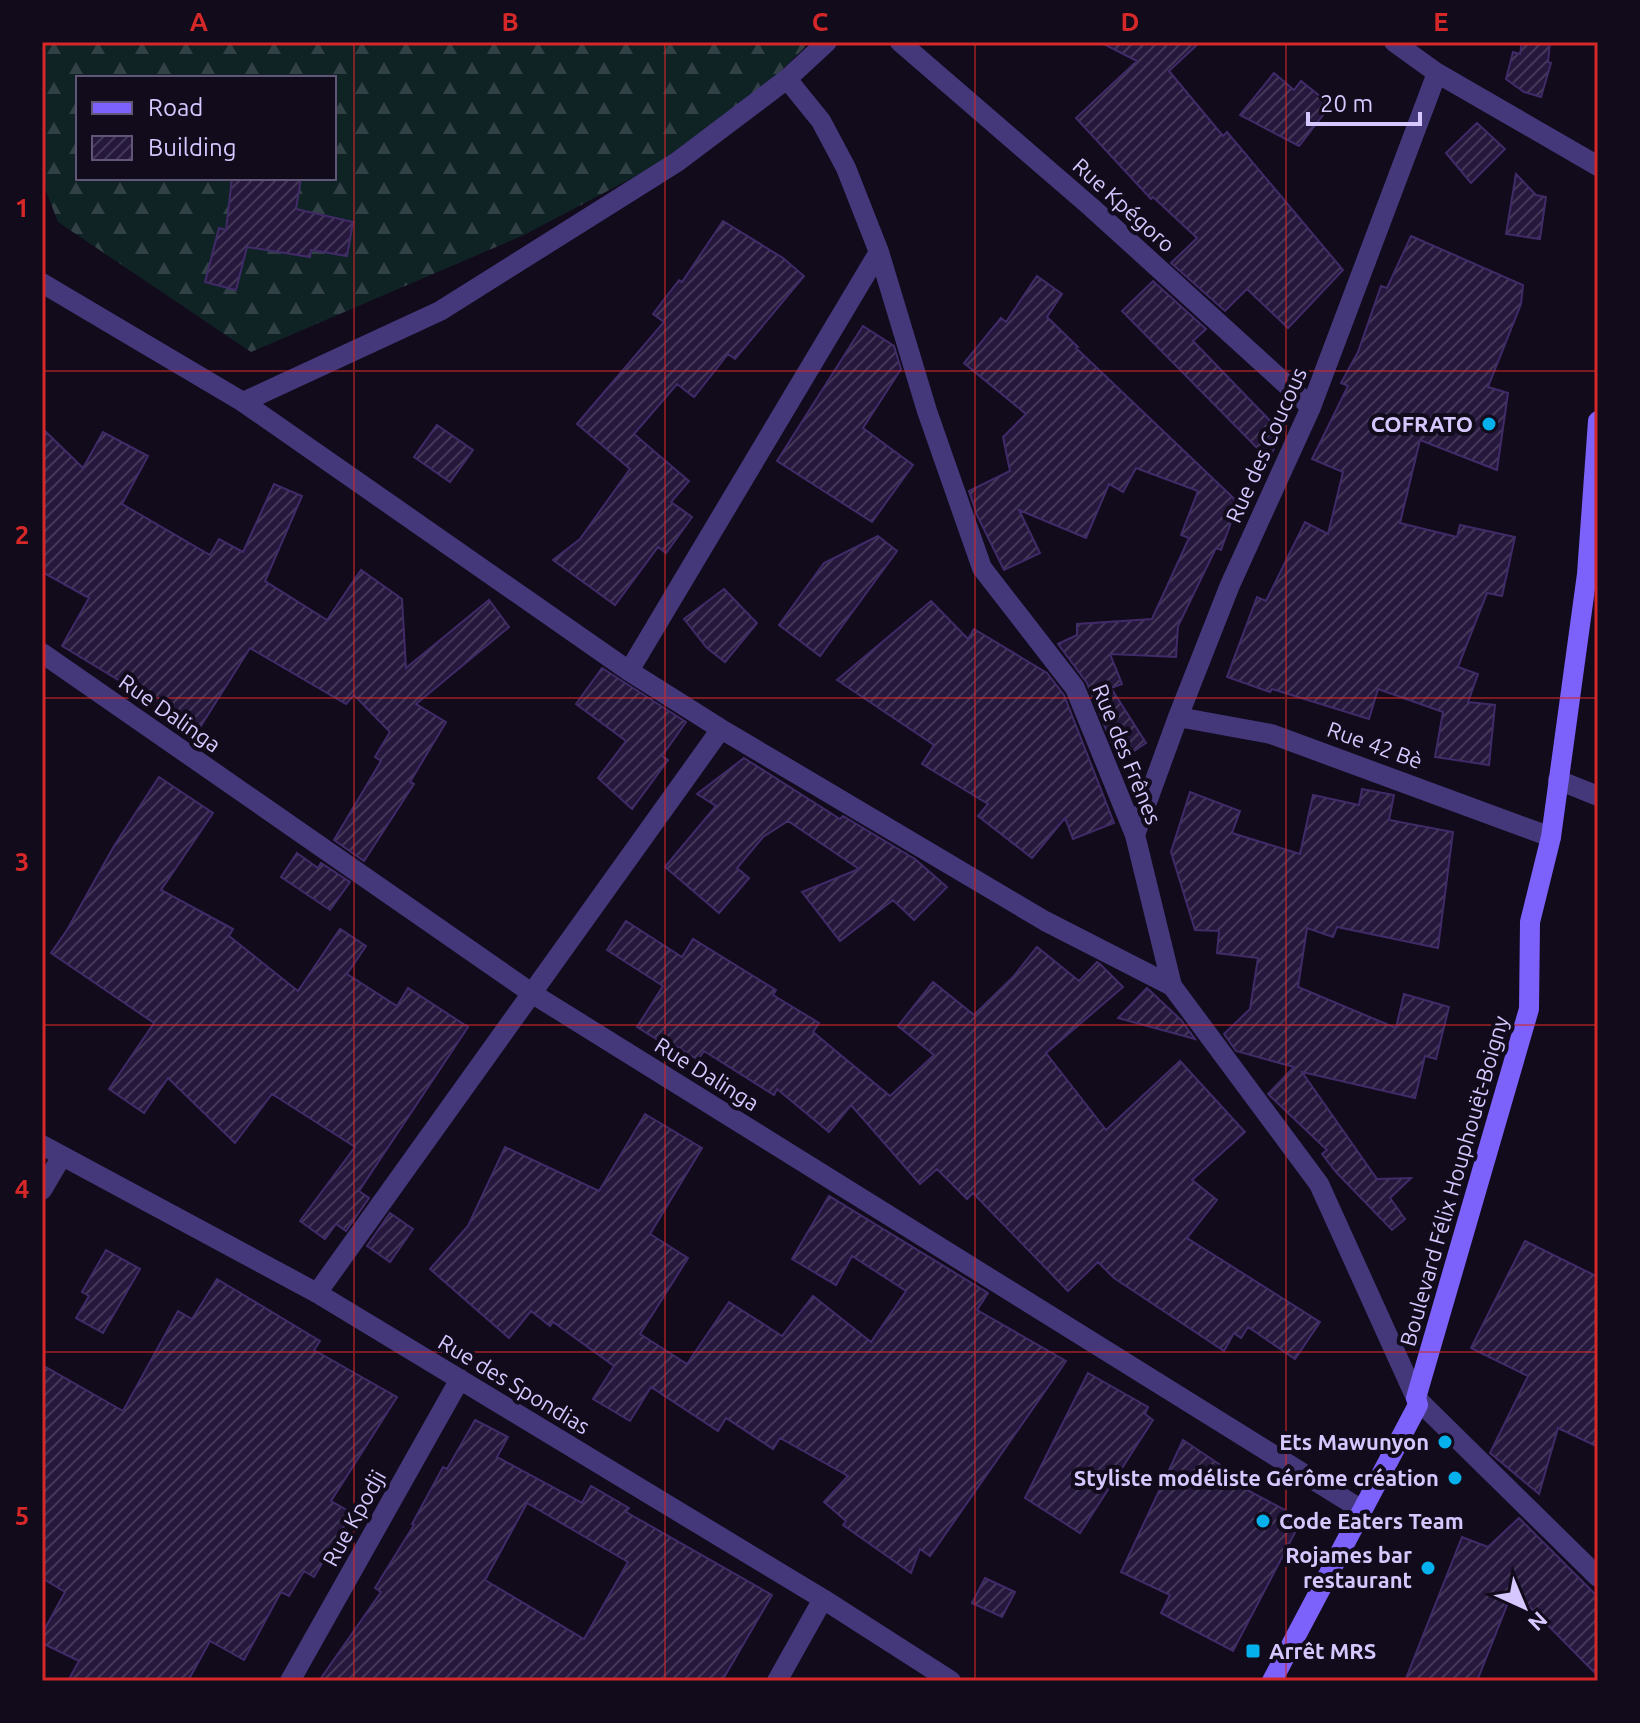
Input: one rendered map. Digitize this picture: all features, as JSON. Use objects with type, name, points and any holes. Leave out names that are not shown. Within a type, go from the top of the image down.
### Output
[{"type":"street","points":[[243,402],[440,311],[677,162],[787,79],[827,42]]},
{"type":"street","name":"Rue Kpégoro","points":[[900,42],[1091,207],[1311,407]]},
{"type":"street","points":[[1394,42],[1437,73],[1598,166]]},
{"type":"street","name":"Rue des Coucous","points":[[1135,835],[1230,585],[1311,407],[1437,73]]},
{"type":"street","name":"Rue des Frênes","points":[[787,79],[821,121],[846,168],[879,252],[927,411],[982,568],[1075,688],[1135,835],[1172,986],[1319,1184],[1416,1398]]},
{"type":"street","points":[[629,671],[879,252]]},
{"type":"street","points":[[42,283],[243,402],[629,671],[721,729],[1045,921],[1172,986]]},
{"type":"street","name":"Boulevard Félix Houphouët-Boigny","points":[[1272,1681],[1418,1405],[1416,1398],[1529,1009],[1530,922],[1551,837],[1587,574],[1598,421]]},
{"type":"street","name":"Rue Dalinga","points":[[42,653],[533,994],[1362,1510]]},
{"type":"street","name":"Rue 42 Bè","points":[[1178,717],[1271,734],[1551,837]]},
{"type":"street","points":[[317,1293],[721,729]]},
{"type":"street","points":[[1558,780],[1598,796]]},
{"type":"street","name":"Rue des Spondias","points":[[42,1145],[317,1293],[823,1599],[951,1681]]},
{"type":"street","points":[[42,1190],[62,1156]]},
{"type":"street","name":"Rue Kpodji","points":[[290,1681],[460,1379]]},
{"type":"street","points":[[1416,1398],[1598,1577]]},
{"type":"street","points":[[777,1681],[823,1599]]},
{"type":"green space","points":[[42,42],[810,42],[779,73],[672,157],[524,235],[251,352],[58,222],[42,181]]},
{"type":"building","points":[[1100,42],[1200,42],[1169,71],[1223,136],[1227,132],[1343,270],[1288,328],[1247,289],[1225,311],[1171,263],[1197,238],[1153,197],[1151,199],[1076,118],[1137,61]]},
{"type":"building","points":[[1522,42],[1550,42],[1548,62],[1551,63],[1541,97],[1524,92],[1506,79],[1513,52],[1520,54]]},
{"type":"building","points":[[1274,73],[1294,90],[1301,81],[1331,105],[1299,146],[1240,115]]},
{"type":"building","points":[[1477,123],[1505,149],[1471,183],[1446,153]]},
{"type":"building","points":[[1516,174],[1536,195],[1546,197],[1540,239],[1506,234]]},
{"type":"building","points":[[232,180],[301,180],[296,209],[353,222],[347,256],[311,250],[310,257],[247,247],[236,290],[205,282],[219,228],[226,230]]},
{"type":"building","points":[[723,221],[783,258],[804,276],[735,359],[728,354],[694,397],[677,384],[634,434],[689,481],[671,502],[692,517],[666,553],[658,547],[615,605],[553,560],[580,539],[630,469],[577,424],[664,322],[653,314],[679,280],[682,282]]},
{"type":"building","points":[[1411,236],[1523,285],[1521,304],[1488,387],[1508,393],[1497,470],[1420,440],[1400,523],[1457,537],[1460,525],[1515,537],[1502,596],[1487,593],[1458,667],[1478,674],[1468,702],[1495,705],[1489,765],[1435,757],[1443,712],[1378,689],[1369,719],[1227,677],[1257,597],[1266,601],[1305,522],[1328,534],[1343,472],[1312,459],[1348,386],[1341,383],[1358,352],[1381,286],[1387,288]]},
{"type":"building","points":[[1037,276],[1062,294],[1047,317],[1246,510],[1237,506],[1221,550],[1216,548],[1178,626],[1176,657],[1110,654],[1122,684],[1111,688],[1146,743],[1119,761],[1087,683],[1058,644],[1077,635],[1077,624],[1152,619],[1189,538],[1181,535],[1198,491],[1136,468],[1123,492],[1109,484],[1086,538],[1019,510],[1040,553],[1004,570],[977,515],[969,491],[1010,471],[1003,437],[1026,414],[964,363],[1001,318],[1006,322]]},
{"type":"building","points":[[1153,281],[1206,329],[1193,341],[1281,432],[1269,460],[1122,311]]},
{"type":"building","points":[[863,326],[894,346],[901,369],[863,428],[913,465],[872,522],[777,461]]},
{"type":"building","points":[[437,425],[473,450],[450,482],[414,457]]},
{"type":"building","points":[[42,428],[83,468],[103,432],[148,456],[122,504],[210,555],[219,539],[243,552],[274,484],[302,496],[265,581],[327,620],[361,570],[402,599],[406,668],[489,600],[509,627],[416,704],[446,722],[410,782],[414,784],[364,861],[334,840],[381,761],[375,757],[390,732],[354,695],[346,704],[250,648],[197,732],[62,646],[89,598],[42,572]]},
{"type":"building","points":[[878,536],[897,551],[820,656],[779,625],[824,563]]},
{"type":"building","points":[[724,589],[757,623],[725,662],[707,648],[684,619]]},
{"type":"building","points":[[931,601],[968,639],[974,629],[1047,673],[1064,695],[1114,823],[1073,839],[1065,818],[1032,858],[978,816],[988,804],[922,764],[934,745],[837,680]]},
{"type":"building","points":[[602,668],[686,722],[662,756],[668,760],[632,809],[598,778],[626,741],[576,704]]},
{"type":"building","points":[[744,758],[840,819],[843,816],[915,859],[947,887],[914,920],[893,900],[840,941],[802,892],[859,869],[788,821],[763,837],[737,868],[749,878],[719,913],[665,867],[716,806],[697,794]]},
{"type":"building","points":[[159,777],[213,813],[161,890],[233,929],[229,936],[298,991],[340,929],[366,946],[347,974],[397,1006],[408,988],[468,1027],[359,1191],[369,1198],[346,1231],[336,1224],[325,1239],[300,1221],[355,1147],[272,1094],[235,1143],[168,1078],[144,1113],[109,1089],[154,1023],[51,953]]},
{"type":"building","points":[[1362,789],[1394,795],[1389,820],[1453,832],[1438,948],[1337,927],[1333,937],[1307,928],[1298,987],[1396,1028],[1404,994],[1449,1007],[1436,1059],[1425,1056],[1415,1098],[1302,1072],[1377,1179],[1411,1178],[1390,1198],[1405,1219],[1392,1230],[1336,1172],[1322,1154],[1327,1150],[1268,1094],[1294,1067],[1236,1051],[1224,1034],[1250,1009],[1258,958],[1217,953],[1219,931],[1195,930],[1171,852],[1190,792],[1240,811],[1232,833],[1300,854],[1313,795],[1359,805]]},
{"type":"building","points":[[297,853],[318,868],[321,863],[350,882],[330,910],[281,877]]},
{"type":"building","points":[[626,921],[682,957],[693,939],[776,990],[773,995],[819,1023],[813,1032],[890,1096],[934,1055],[898,1026],[933,982],[974,1015],[1013,977],[1037,947],[1079,981],[1097,962],[1123,987],[1046,1053],[1106,1130],[1180,1061],[1245,1132],[1192,1180],[1217,1200],[1187,1238],[1320,1322],[1295,1359],[1248,1327],[1241,1338],[1234,1333],[1224,1351],[1114,1278],[1098,1262],[1068,1291],[973,1193],[967,1199],[937,1169],[920,1184],[851,1105],[829,1132],[777,1089],[774,1095],[704,1051],[698,1060],[676,1046],[674,1050],[637,1027],[663,986],[607,950]]},
{"type":"building","points":[[1147,988],[1181,1020],[1195,1039],[1118,1018]]},
{"type":"building","points":[[645,1114],[702,1148],[650,1234],[688,1258],[640,1334],[687,1364],[729,1302],[782,1336],[813,1296],[871,1342],[906,1291],[852,1256],[836,1285],[792,1259],[829,1196],[988,1293],[977,1310],[1066,1361],[930,1556],[920,1549],[911,1573],[843,1525],[846,1521],[824,1502],[848,1476],[780,1438],[773,1449],[726,1418],[718,1431],[651,1387],[630,1421],[593,1399],[614,1366],[553,1322],[550,1326],[531,1311],[509,1338],[430,1269],[468,1226],[505,1147],[599,1191]]},
{"type":"building","points":[[390,1213],[413,1229],[390,1262],[367,1246]]},
{"type":"building","points":[[1525,1241],[1598,1277],[1598,1447],[1558,1428],[1539,1494],[1490,1453],[1528,1376],[1471,1348]]},
{"type":"building","points":[[106,1250],[140,1269],[103,1333],[76,1318],[89,1296],[82,1292]]},
{"type":"building","points":[[217,1279],[320,1341],[314,1350],[397,1397],[331,1501],[352,1513],[314,1577],[304,1571],[289,1596],[281,1592],[244,1660],[210,1641],[188,1681],[68,1681],[79,1661],[42,1643],[42,1634],[65,1592],[42,1578],[42,1365],[123,1411],[178,1311],[192,1319]]},
{"type":"building","points":[[1088,1373],[1148,1407],[1145,1414],[1153,1420],[1080,1533],[1025,1498]]},
{"type":"building","points":[[475,1420],[508,1437],[497,1457],[582,1503],[591,1486],[629,1508],[626,1512],[772,1595],[722,1681],[319,1681],[381,1592],[375,1588],[414,1525],[443,1467],[447,1469]],"holes":[[[527,1503],[628,1562],[584,1639],[485,1580]]]},
{"type":"building","points":[[1183,1440],[1234,1474],[1230,1481],[1302,1519],[1233,1651],[1161,1613],[1170,1595],[1121,1572]]},
{"type":"building","points":[[1519,1518],[1598,1597],[1598,1676],[1513,1590],[1477,1681],[1405,1681],[1462,1537],[1488,1547]]},
{"type":"building","points":[[985,1578],[1015,1592],[1002,1617],[972,1603]]},
{"type":"place","name":"COFRATO","points":[[1489,424]]},
{"type":"place","name":"Ets Mawunyon","points":[[1445,1442]]},
{"type":"place","name":"Styliste modéliste Gérôme création","points":[[1455,1478]]},
{"type":"place","name":"Code Eaters Team","points":[[1263,1521]]},
{"type":"place","name":"Rojames bar restaurant","points":[[1428,1568]]},
{"type":"place","name":"Arrêt MRS","points":[[1253,1651]]}]
